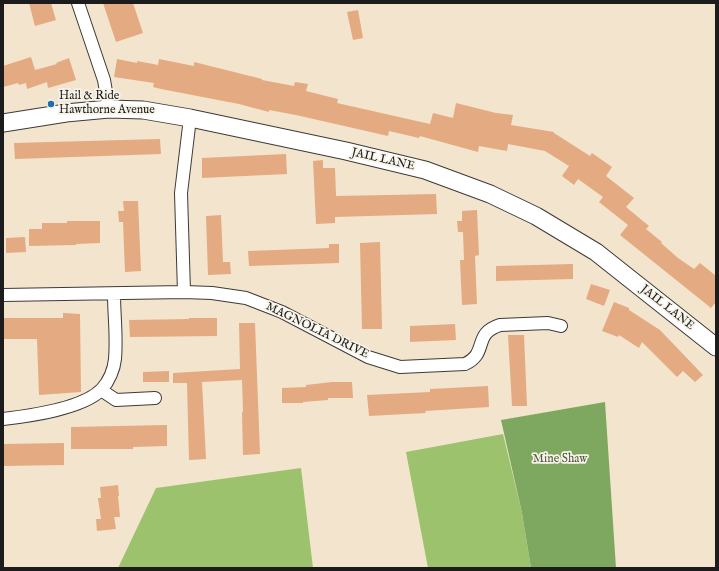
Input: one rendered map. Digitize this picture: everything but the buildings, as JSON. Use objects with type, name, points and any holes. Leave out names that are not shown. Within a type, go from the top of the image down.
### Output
[{"type":"street","points":[[78,3],[104,80],[108,109]]},
{"type":"street","name":"JAIL LANE","points":[[3,123],[66,113],[108,109],[143,110],[190,118],[346,151],[425,170],[490,194],[536,216],[596,252],[716,346]]},
{"type":"street","points":[[184,292],[181,193],[190,118]]},
{"type":"street","name":"MAGNOLIA DRIVE","points":[[3,295],[184,292],[212,293],[246,298],[282,312],[368,357],[400,367],[465,364],[474,359],[478,353],[484,334],[493,327],[500,325],[548,323],[561,326]]},
{"type":"street","points":[[3,419],[34,415],[82,402],[101,390],[111,376],[115,360],[114,294]]},
{"type":"street","points":[[101,390],[116,400],[155,398]]},
{"type":"green space","name":"Mine Shaw","points":[[605,402],[616,568],[531,568],[522,513],[501,420]]},
{"type":"green space","points":[[503,434],[522,513],[531,568],[428,568],[406,452]]},
{"type":"green space","points":[[301,468],[313,568],[118,568],[156,488]]},
{"type":"place","name":"Hail & Ride Hawthorne Avenue","points":[[51,104]]}]
